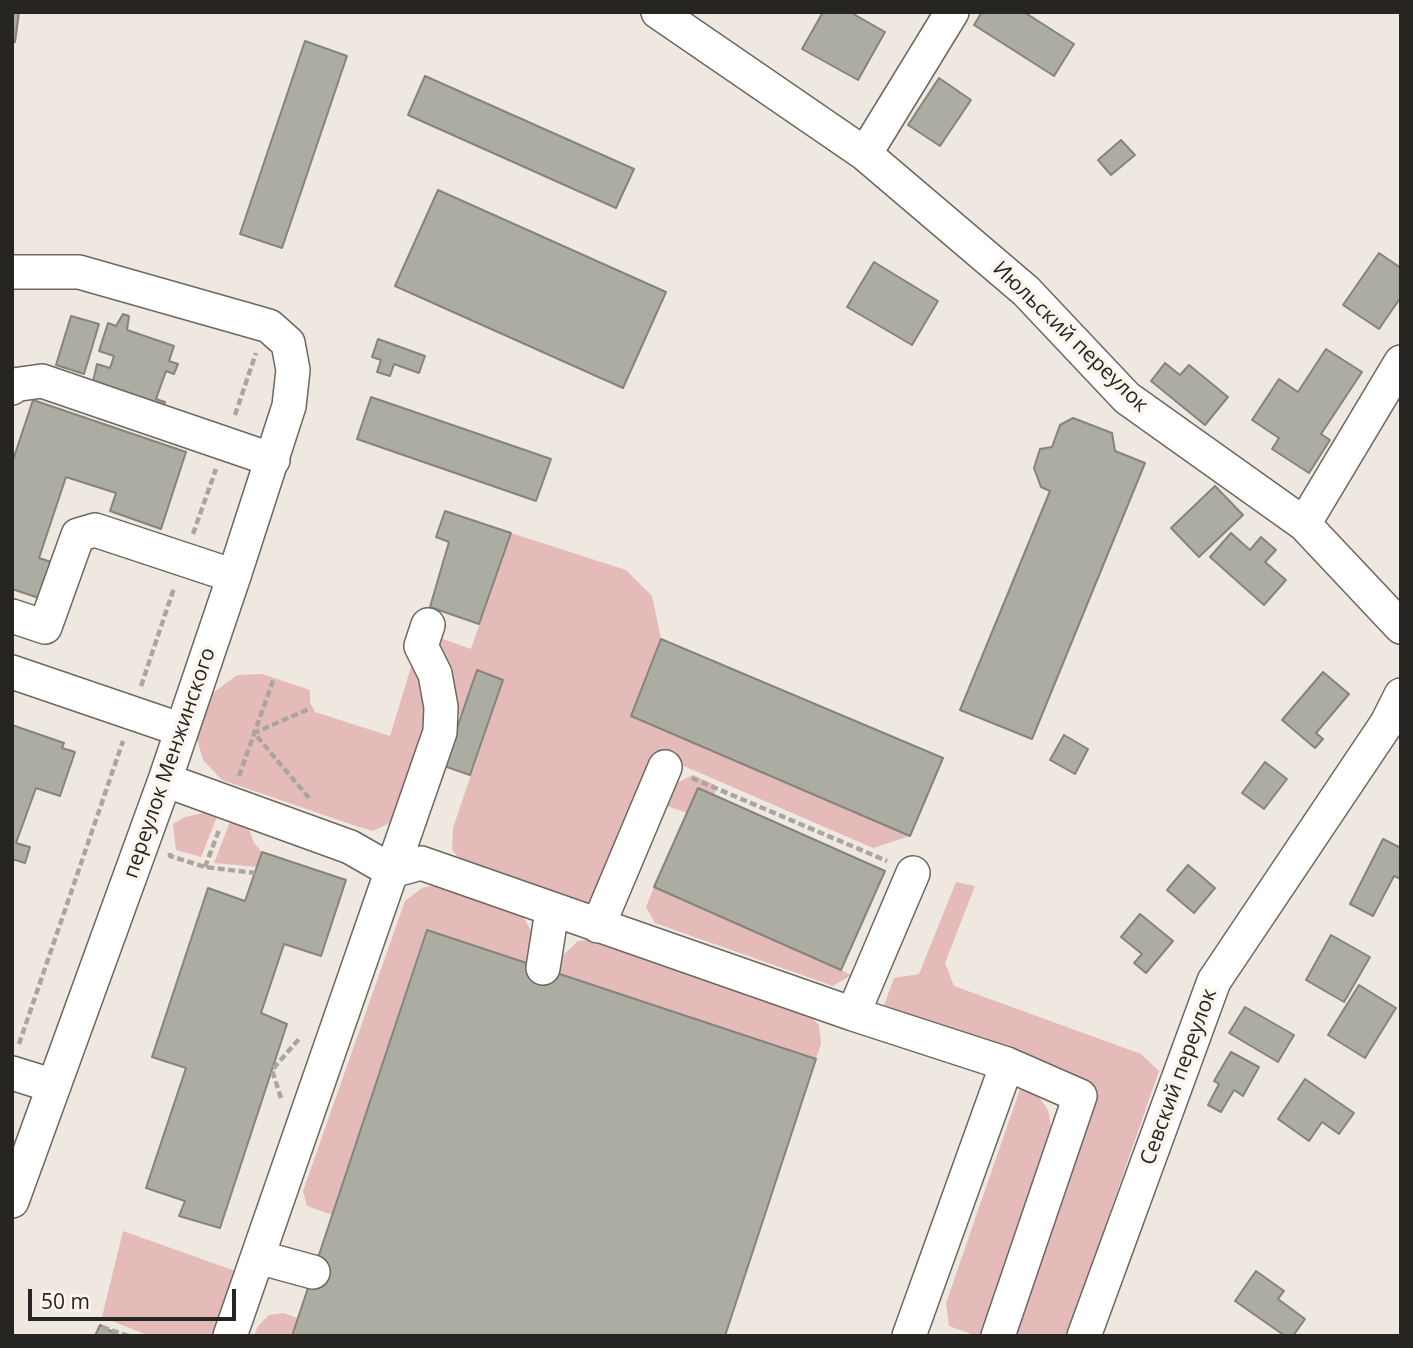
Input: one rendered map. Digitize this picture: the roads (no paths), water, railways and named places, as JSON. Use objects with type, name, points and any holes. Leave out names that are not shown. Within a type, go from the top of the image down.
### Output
[{"type":"street","name":"Июльский переулок","points":[[658,12],[865,154],[1026,291],[1127,398],[1304,524],[1401,627]]},
{"type":"street","points":[[865,154],[952,12]]},
{"type":"street","name":"переулок Менжинского","points":[[12,272],[79,272],[265,333],[288,343],[293,370],[289,406],[273,460],[182,730],[54,1086],[22,1141],[12,1201]]},
{"type":"street","points":[[1304,524],[1401,362]]},
{"type":"street","points":[[12,388],[13,385],[42,381],[273,460]]},
{"type":"street","points":[[12,616],[45,627],[78,535],[95,530],[234,576]]},
{"type":"street","points":[[230,1336],[440,732],[441,707],[435,674],[421,646],[428,625]]},
{"type":"street","points":[[12,672],[182,730]]},
{"type":"street","name":"Севский переулок","points":[[1084,1336],[1214,981],[1387,723],[1401,695]]},
{"type":"street","points":[[598,926],[665,767]]},
{"type":"street","points":[[165,780],[350,847],[392,871],[421,863],[552,911],[1007,1064],[1080,1096],[998,1336]]},
{"type":"street","points":[[853,1014],[913,873]]},
{"type":"street","points":[[543,968],[552,911]]},
{"type":"street","points":[[14,1062],[54,1086]]},
{"type":"street","points":[[909,1336],[1007,1064]]},
{"type":"street","points":[[258,1257],[313,1272]]}]
